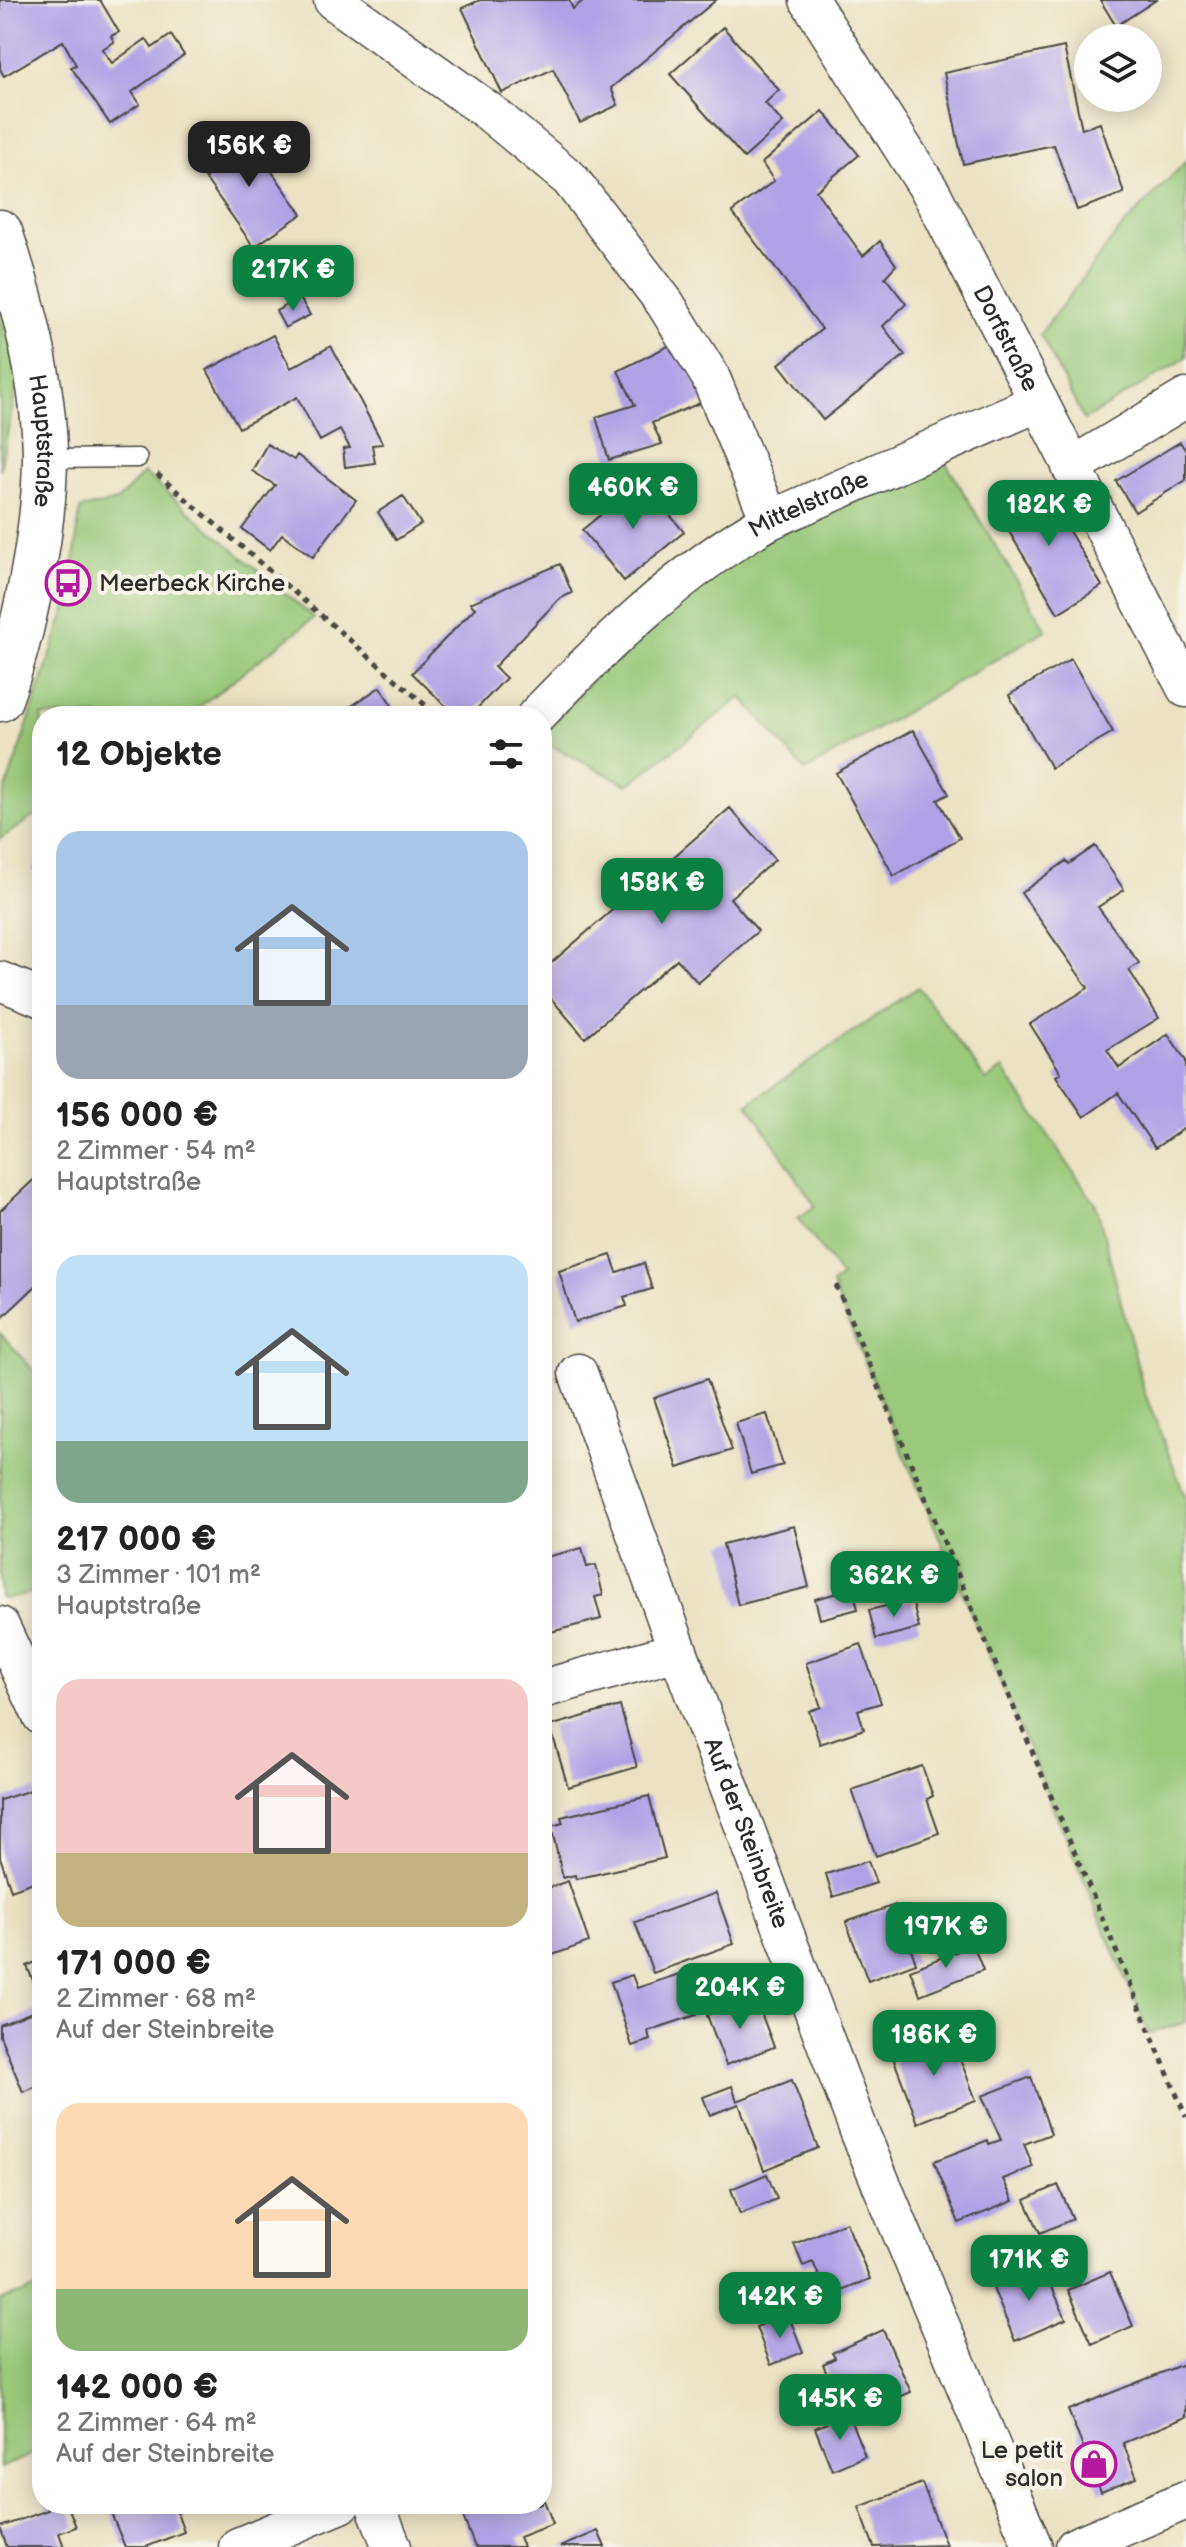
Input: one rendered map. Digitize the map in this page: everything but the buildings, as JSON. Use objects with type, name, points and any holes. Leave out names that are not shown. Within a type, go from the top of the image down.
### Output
[{"type":"street","points":[[333,0],[488,111],[570,179],[665,303],[710,376],[770,520]]},
{"type":"street","name":"Dorfstraße","points":[[809,0],[932,194],[1186,688]]},
{"type":"street","name":"Hauptstraße","points":[[0,232],[21,300],[40,398],[45,459],[37,538],[11,620],[0,699]]},
{"type":"street","points":[[1071,467],[1186,398]]},
{"type":"street","name":"Mittelstraße","points":[[546,706],[601,648],[728,543],[770,520],[1039,402]]},
{"type":"street","points":[[0,981],[32,994]]},
{"type":"street","name":"Auf der Steinbreite","points":[[578,1373],[678,1651],[860,2133],[1033,2547]]},
{"type":"street","points":[[0,1626],[32,1695]]},
{"type":"street","points":[[552,1686],[678,1651]]},
{"type":"street","points":[[1075,2547],[1186,2500]]},
{"type":"street","points":[[238,2547],[317,2514]]},
{"type":"street","points":[[379,2514],[392,2547]]},
{"type":"lane","points":[[45,459],[138,458]]},
{"type":"path","points":[[138,458],[426,706]]},
{"type":"path","points":[[836,1285],[1186,2117]]},
{"type":"green space","points":[[1186,161],[1186,358],[1084,420],[1040,334],[1118,232]]},
{"type":"green space","points":[[0,285],[18,380],[0,470]]},
{"type":"green space","points":[[946,463],[1046,630],[805,771],[742,697],[628,785],[552,746],[552,725],[608,661],[738,551]]},
{"type":"green space","points":[[144,473],[314,618],[200,706],[34,706],[70,597],[80,509],[117,501]]},
{"type":"green space","points":[[32,711],[32,818],[0,839],[0,807]]},
{"type":"green space","points":[[918,987],[986,1080],[1003,1069],[1096,1205],[1144,1391],[1186,1498],[1186,2022],[1149,2034],[832,1284],[842,1277],[798,1218],[815,1206],[748,1104]]},
{"type":"green space","points":[[0,1333],[32,1369],[32,1593],[4,1599],[0,1597]]},
{"type":"green space","points":[[32,2290],[32,2454],[0,2468],[0,2300]]},
{"type":"place","name":"Meerbeck Kirche","points":[[68,583]]},
{"type":"place","name":"Le petit salon","points":[[1094,2464]]}]
